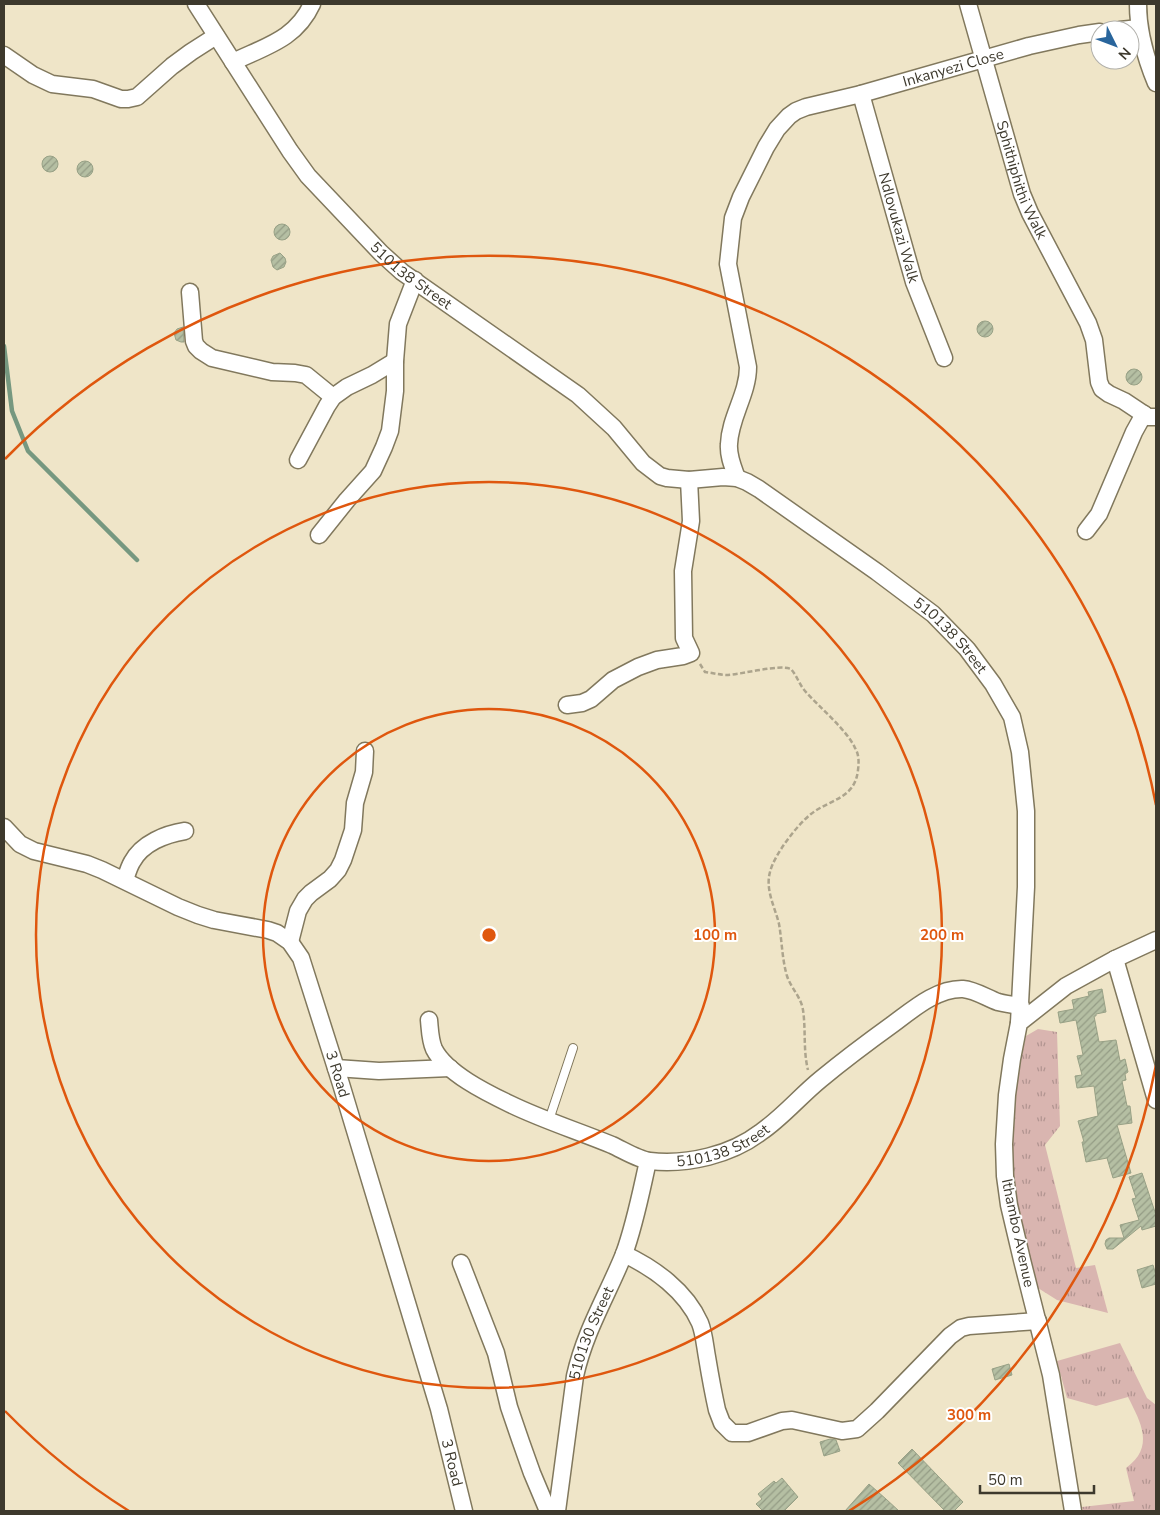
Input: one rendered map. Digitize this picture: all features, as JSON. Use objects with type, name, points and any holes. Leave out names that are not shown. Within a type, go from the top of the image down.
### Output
[{"type":"street","name":"510138 Street","points":[[196,4],[308,176],[381,253],[415,280],[578,394],[614,428],[652,471],[667,478],[688,480],[723,477],[737,478],[747,482],[773,497],[876,572],[933,614],[967,649],[993,684],[1012,717],[1020,752],[1026,810],[1026,888],[1020,1006],[999,1002],[963,989],[942,994],[928,1000],[858,1049],[762,1132],[735,1148],[700,1158],[672,1162],[648,1161],[488,1093],[450,1068],[442,1060],[434,1050],[430,1038],[429,1020]]},
{"type":"street","points":[[233,62],[285,37],[298,26],[312,4]]},
{"type":"street","name":"Sphithiphithi Walk","points":[[968,4],[1022,194],[1088,323],[1094,340],[1099,382],[1102,388],[1109,394],[1150,416]]},
{"type":"street","points":[[1138,4],[1139,20]]},
{"type":"street","points":[[1140,28],[1156,83]]},
{"type":"street","name":"Inkanyezi Close","points":[[737,478],[730,458],[729,443],[748,378],[748,367],[728,264],[733,218],[748,180],[777,129],[789,116],[806,107],[861,94],[1029,46],[1090,33]]},
{"type":"street","points":[[4,55],[33,75],[52,84],[93,89],[121,99],[128,99],[137,97],[184,57],[216,36]]},
{"type":"street","name":"Ndlovukazi Walk","points":[[861,94],[914,282],[944,358]]},
{"type":"street","points":[[319,535],[347,500],[370,476],[379,461],[390,431],[395,392],[398,324],[415,280]]},
{"type":"street","points":[[190,292],[194,341],[201,351],[212,358],[261,370],[302,374],[333,397]]},
{"type":"street","points":[[298,460],[333,397],[346,387],[372,375],[395,361]]},
{"type":"street","points":[[1086,531],[1099,514],[1131,438],[1150,416]]},
{"type":"street","points":[[567,705],[582,703],[591,699],[613,680],[638,667],[657,660],[683,656],[691,652],[684,638],[683,571],[690,521],[688,480]]},
{"type":"street","points":[[4,826],[20,844],[34,851],[87,864],[198,915],[214,920],[268,930],[283,936],[290,942],[298,912],[305,899],[330,879],[338,870],[343,860],[353,830],[355,803],[364,772],[365,751]]},
{"type":"street","points":[[125,880],[131,862],[146,848],[161,837],[185,831]]},
{"type":"street","points":[[1020,1023],[1066,986],[1156,940]]},
{"type":"street","name":"3 Road","points":[[290,942],[301,958],[336,1068],[439,1409],[464,1511]]},
{"type":"street","points":[[1116,959],[1155,1089]]},
{"type":"street","name":"Ithambo Avenue","points":[[1020,1006],[1020,1023],[1012,1059],[1007,1096],[1004,1144],[1005,1176],[1011,1215],[1055,1393],[1073,1511]]},
{"type":"street","points":[[336,1068],[379,1071],[450,1068]]},
{"type":"street","name":"510130 Street","points":[[557,1511],[575,1376],[580,1355],[588,1332],[624,1254],[633,1228],[648,1161]]},
{"type":"street","points":[[624,1254],[640,1261],[660,1276],[692,1308],[701,1324],[717,1410],[722,1423],[732,1434],[748,1433],[782,1421],[792,1420],[842,1431],[857,1429],[950,1336],[961,1328],[982,1324],[1038,1321]]},
{"type":"street","points":[[461,1263],[496,1353],[521,1442],[548,1511]]},
{"type":"lane","points":[[549,1120],[573,1048]]},
{"type":"path","points":[[691,652],[705,672],[720,674],[743,673],[784,667],[791,669],[800,685],[853,743],[858,755],[857,777],[851,789],[840,798],[812,814],[796,829],[773,864],[768,882],[779,925],[787,975],[803,1012],[805,1057],[813,1086]]},
{"type":"green space","points":[[1038,1029],[1057,1032],[1060,1126],[1045,1145],[1076,1268],[1095,1265],[1108,1313],[1057,1300],[1038,1288],[1023,1236],[1015,1195],[1013,1172],[1014,1104],[1026,1036]]},
{"type":"green space","points":[[1120,1343],[1147,1398],[1156,1405],[1156,1511],[1083,1511],[1082,1507],[1134,1501],[1126,1468],[1135,1460],[1140,1452],[1143,1434],[1141,1425],[1128,1397],[1096,1406],[1067,1398],[1057,1361]]},
{"type":"building","points":[[50,156],[58,164],[50,172],[42,164]]},
{"type":"building","points":[[85,161],[93,169],[85,177],[77,169]]},
{"type":"building","points":[[282,224],[290,232],[282,240],[274,232]]},
{"type":"building","points":[[280,253],[286,262],[284,267],[277,270],[273,267],[271,260],[273,256]]},
{"type":"building","points":[[985,321],[993,329],[985,337],[977,329]]},
{"type":"building","points":[[183,327],[184,342],[181,342],[176,340],[174,333],[177,329]]},
{"type":"building","points":[[1134,369],[1142,377],[1134,385],[1126,377]]},
{"type":"building","points":[[1102,989],[1106,1012],[1094,1016],[1099,1042],[1116,1040],[1120,1061],[1125,1059],[1128,1072],[1125,1074],[1126,1080],[1122,1081],[1127,1106],[1130,1106],[1132,1123],[1117,1125],[1131,1173],[1113,1178],[1107,1158],[1086,1162],[1082,1142],[1084,1142],[1078,1121],[1098,1116],[1094,1086],[1077,1088],[1075,1076],[1082,1075],[1077,1056],[1083,1055],[1076,1020],[1060,1023],[1058,1012],[1074,1009],[1072,1000],[1089,996],[1088,992]]},
{"type":"building","points":[[1142,1173],[1156,1215],[1156,1226],[1142,1230],[1141,1226],[1113,1249],[1107,1249],[1105,1244],[1109,1238],[1124,1238],[1120,1225],[1139,1220],[1132,1199],[1136,1198],[1129,1177]]},
{"type":"building","points":[[1153,1265],[1156,1284],[1142,1288],[1137,1270]]},
{"type":"building","points":[[1009,1364],[1012,1375],[995,1380],[992,1369]]},
{"type":"building","points":[[830,1439],[836,1440],[840,1451],[824,1456],[820,1442]]},
{"type":"building","points":[[912,1449],[963,1502],[954,1511],[945,1511],[898,1463]]},
{"type":"building","points":[[782,1478],[798,1497],[784,1511],[763,1511],[756,1504],[762,1499],[758,1494],[774,1481],[776,1483]]},
{"type":"building","points":[[869,1484],[886,1499],[899,1511],[845,1511]]},
{"type":"waterway","points":[[4,346],[12,411],[28,451],[137,560]]}]
